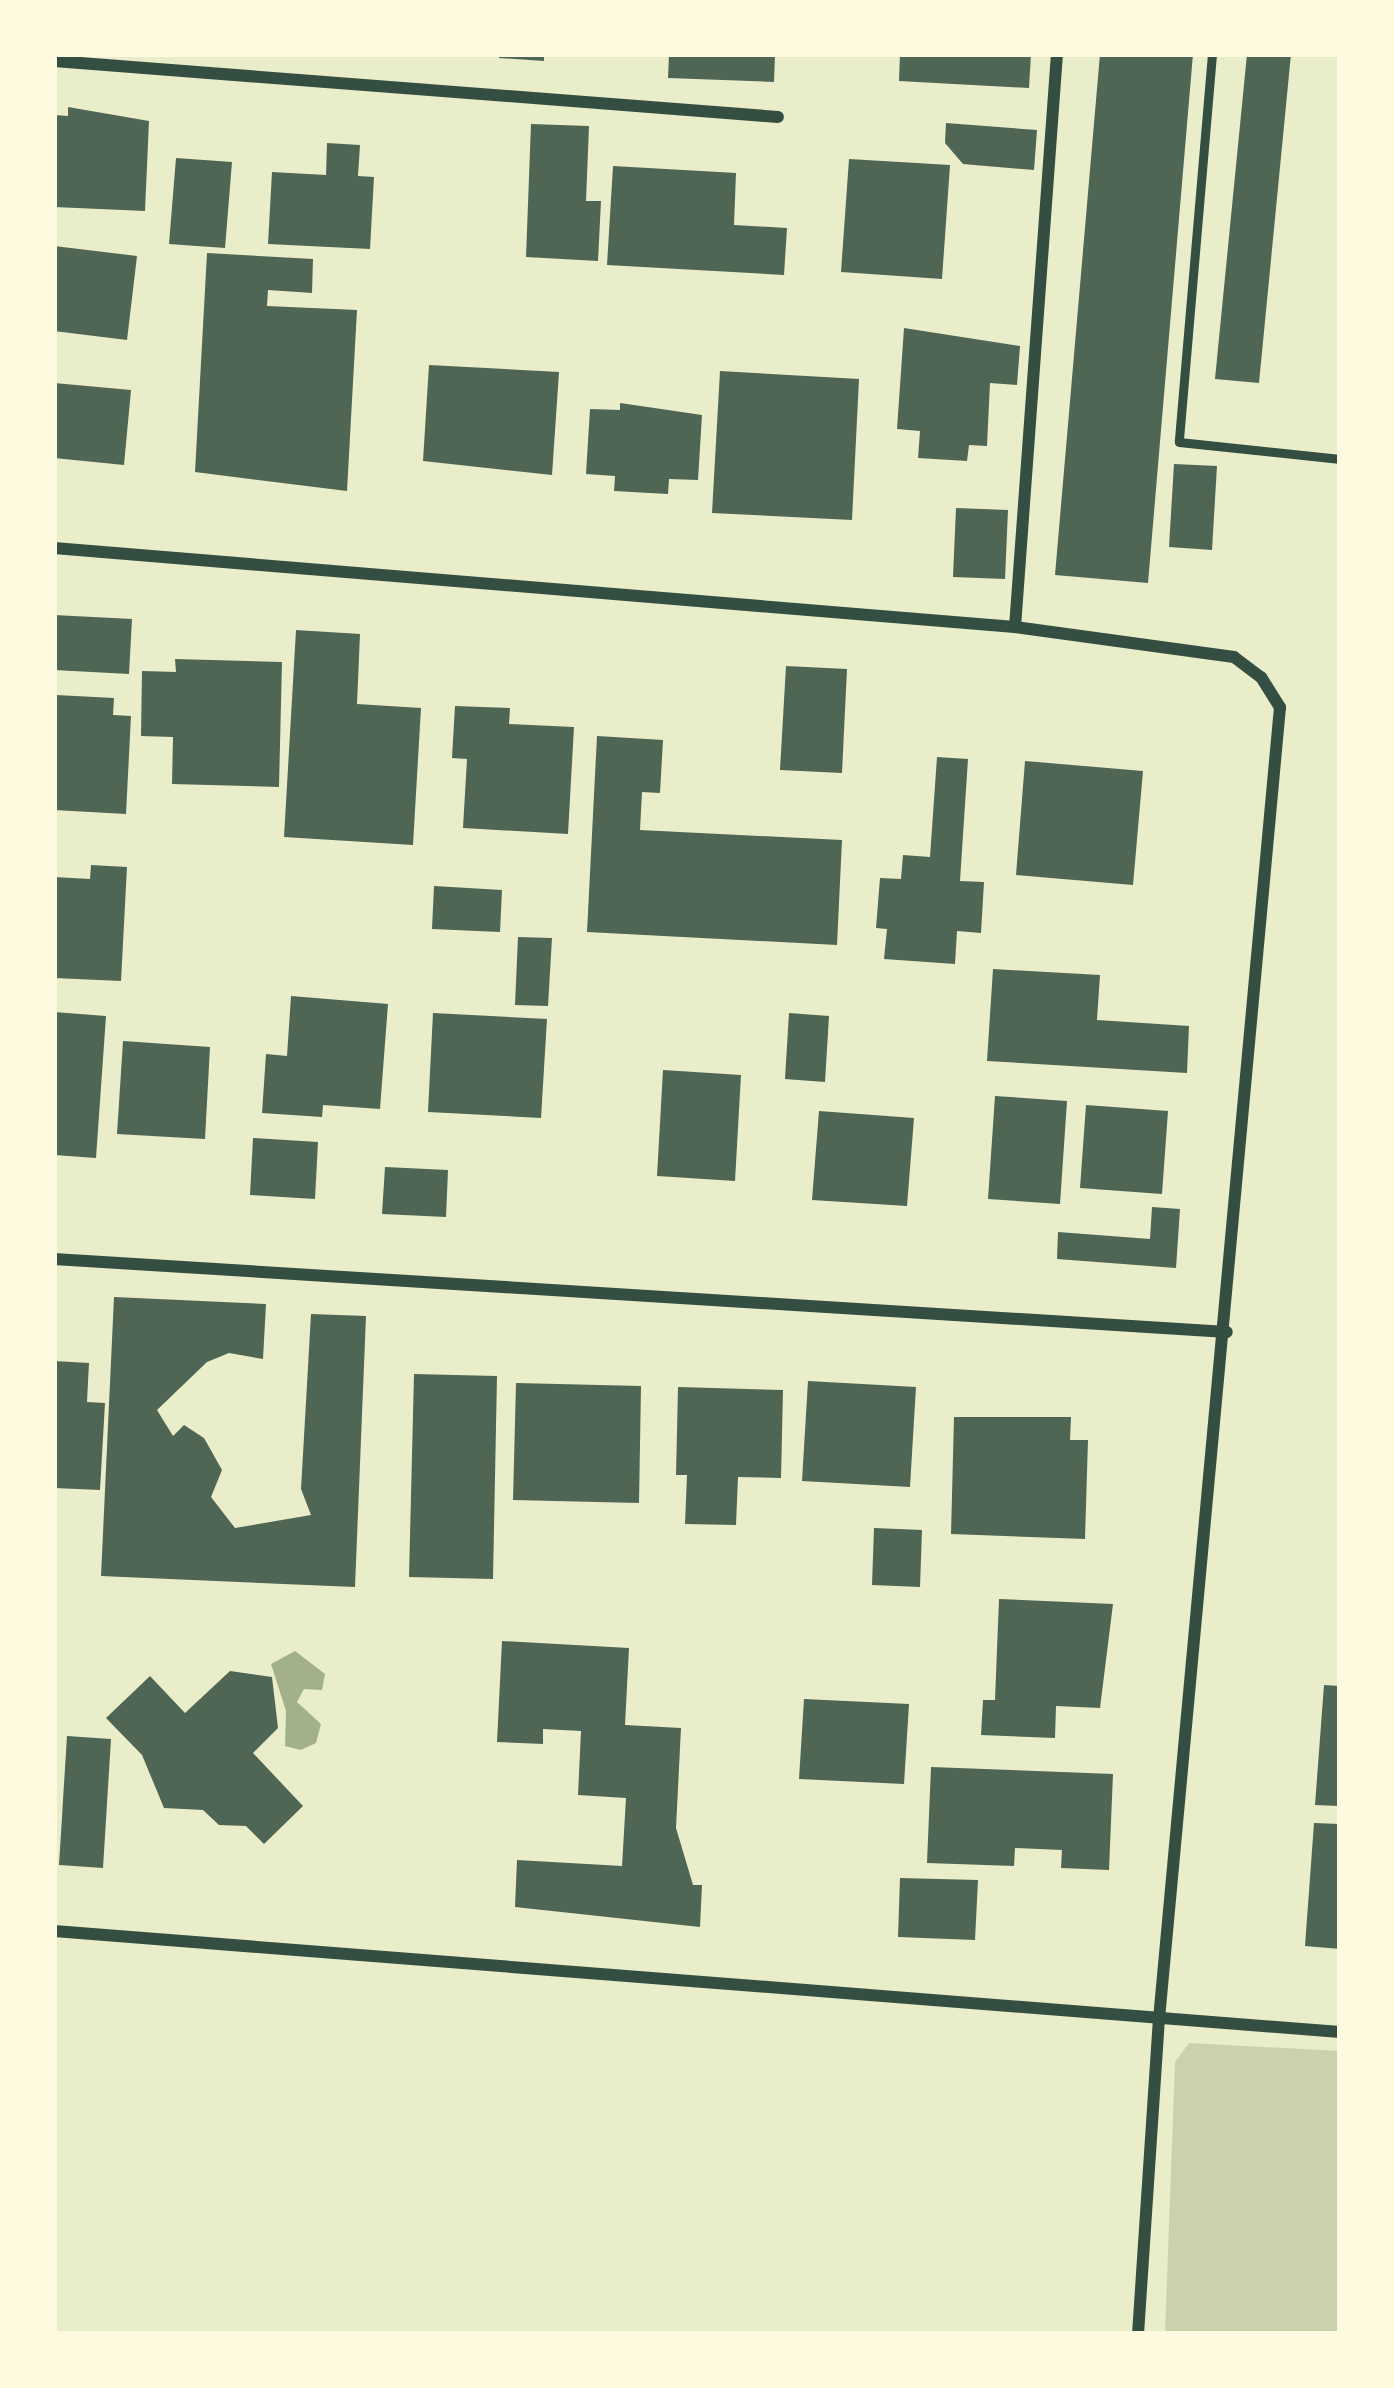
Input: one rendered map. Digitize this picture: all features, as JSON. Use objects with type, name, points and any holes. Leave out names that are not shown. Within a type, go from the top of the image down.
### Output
[{"type":"street","points":[[1015,627],[1057,54]]},
{"type":"street","points":[[54,61],[778,117]]},
{"type":"street","points":[[54,548],[1015,627],[1234,657],[1262,677],[1280,707],[1227,1332],[1159,2018],[1138,2334]]},
{"type":"street","points":[[54,1258],[1227,1332]]},
{"type":"street","points":[[54,1931],[1340,2032]]},
{"type":"lane","points":[[1212,54],[1179,442],[1340,459]]},
{"type":"shaded area","points":[[295,1651],[325,1674],[322,1690],[304,1689],[297,1702],[321,1724],[316,1743],[301,1750],[285,1746],[286,1711],[271,1664]]},
{"type":"shaded area","points":[[1189,2043],[1340,2051],[1340,2334],[1165,2334],[1175,2062]]},
{"type":"building","points":[[499,54],[544,54],[544,61],[499,58]]},
{"type":"building","points":[[669,54],[775,54],[774,82],[668,78]]},
{"type":"building","points":[[900,54],[1031,54],[1029,88],[899,81]]},
{"type":"building","points":[[1100,54],[1193,54],[1148,583],[1055,575]]},
{"type":"building","points":[[1247,54],[1291,54],[1259,383],[1215,379]]},
{"type":"building","points":[[68,107],[149,121],[145,211],[54,207],[54,115],[68,116]]},
{"type":"building","points":[[946,123],[1037,130],[1034,170],[963,164],[945,143]]},
{"type":"building","points":[[531,124],[589,126],[586,201],[601,201],[598,261],[526,257]]},
{"type":"building","points":[[327,143],[360,145],[358,176],[374,177],[370,249],[268,244],[272,172],[326,175]]},
{"type":"building","points":[[176,158],[232,162],[225,248],[169,244]]},
{"type":"building","points":[[849,159],[950,165],[942,279],[841,272]]},
{"type":"building","points":[[613,166],[736,173],[734,225],[787,228],[784,275],[607,265]]},
{"type":"building","points":[[54,246],[137,256],[127,340],[54,331]]},
{"type":"building","points":[[207,253],[313,259],[312,293],[268,290],[267,306],[357,310],[347,491],[195,472]]},
{"type":"building","points":[[904,328],[1020,346],[1017,385],[990,383],[987,446],[969,445],[967,461],[918,458],[920,431],[897,429]]},
{"type":"building","points":[[429,365],[559,372],[552,475],[423,461]]},
{"type":"building","points":[[720,371],[859,379],[852,520],[712,513]]},
{"type":"building","points":[[54,383],[131,390],[124,465],[54,458]]},
{"type":"building","points":[[620,403],[702,415],[698,480],[669,479],[668,494],[614,491],[615,476],[586,474],[590,409],[620,410]]},
{"type":"building","points":[[1174,464],[1217,466],[1212,550],[1169,547]]},
{"type":"building","points":[[956,508],[1008,510],[1005,579],[953,577]]},
{"type":"building","points":[[54,615],[132,619],[129,674],[54,670]]},
{"type":"building","points":[[296,630],[360,634],[357,704],[421,708],[413,845],[284,837]]},
{"type":"building","points":[[175,659],[282,662],[279,787],[172,784],[173,737],[141,736],[142,671],[176,672]]},
{"type":"building","points":[[786,666],[847,669],[842,773],[780,770]]},
{"type":"building","points":[[56,695],[114,698],[113,715],[131,716],[126,814],[54,810]]},
{"type":"building","points":[[455,706],[510,708],[509,724],[574,727],[568,834],[463,828],[467,759],[452,758]]},
{"type":"building","points":[[597,736],[663,740],[660,793],[642,792],[640,830],[842,840],[837,945],[587,932]]},
{"type":"building","points":[[937,757],[968,759],[960,881],[984,882],[981,933],[957,931],[955,964],[884,959],[887,929],[876,928],[880,878],[901,879],[903,855],[930,857]]},
{"type":"building","points":[[1025,761],[1143,771],[1133,885],[1016,875]]},
{"type":"building","points":[[91,865],[127,867],[121,981],[54,978],[54,877],[90,879]]},
{"type":"building","points":[[434,886],[502,890],[500,932],[432,929]]},
{"type":"building","points":[[518,937],[552,938],[548,1006],[515,1005]]},
{"type":"building","points":[[993,969],[1100,975],[1097,1020],[1189,1026],[1187,1073],[987,1061]]},
{"type":"building","points":[[291,996],[388,1004],[380,1109],[323,1105],[322,1117],[262,1113],[266,1054],[287,1056]]},
{"type":"building","points":[[54,1012],[106,1016],[96,1158],[54,1155]]},
{"type":"building","points":[[433,1013],[547,1019],[541,1118],[428,1112]]},
{"type":"building","points":[[789,1013],[829,1016],[825,1082],[785,1079]]},
{"type":"building","points":[[123,1041],[210,1047],[205,1139],[117,1134]]},
{"type":"building","points":[[663,1070],[741,1075],[735,1181],[657,1176]]},
{"type":"building","points":[[995,1096],[1067,1101],[1060,1204],[988,1199]]},
{"type":"building","points":[[1086,1105],[1168,1111],[1162,1194],[1080,1188]]},
{"type":"building","points":[[819,1111],[914,1118],[907,1206],[812,1200]]},
{"type":"building","points":[[253,1138],[318,1142],[315,1199],[250,1195]]},
{"type":"building","points":[[385,1167],[448,1170],[446,1217],[382,1214]]},
{"type":"building","points":[[1152,1207],[1180,1209],[1176,1268],[1057,1259],[1058,1232],[1150,1239]]},
{"type":"building","points":[[114,1297],[266,1304],[263,1359],[229,1353],[207,1362],[157,1410],[173,1436],[184,1425],[204,1438],[222,1470],[211,1497],[235,1528],[311,1515],[301,1489],[311,1314],[366,1316],[355,1587],[101,1576]]},
{"type":"building","points":[[54,1361],[89,1363],[87,1402],[105,1403],[100,1490],[54,1488]]},
{"type":"building","points":[[414,1374],[497,1376],[493,1579],[409,1577]]},
{"type":"building","points":[[808,1381],[916,1387],[910,1487],[802,1481]]},
{"type":"building","points":[[516,1383],[641,1386],[639,1503],[513,1500]]},
{"type":"building","points":[[678,1387],[783,1390],[781,1478],[738,1477],[736,1525],[685,1524],[687,1475],[676,1475]]},
{"type":"building","points":[[954,1417],[1071,1417],[1070,1440],[1088,1440],[1085,1539],[951,1534]]},
{"type":"building","points":[[874,1528],[922,1530],[920,1587],[872,1585]]},
{"type":"building","points":[[999,1599],[1113,1604],[1100,1708],[1056,1706],[1055,1738],[981,1735],[983,1700],[995,1700]]},
{"type":"building","points":[[502,1641],[629,1648],[625,1725],[681,1728],[676,1828],[693,1885],[702,1885],[700,1927],[515,1907],[517,1860],[622,1866],[626,1798],[578,1795],[581,1731],[543,1729],[543,1744],[497,1742]]},
{"type":"building","points":[[230,1671],[272,1677],[278,1728],[253,1753],[303,1806],[264,1844],[246,1826],[219,1825],[203,1810],[164,1808],[142,1755],[106,1718],[150,1676],[185,1713]]},
{"type":"building","points":[[1324,1685],[1340,1686],[1340,1806],[1315,1805]]},
{"type":"building","points":[[804,1699],[909,1704],[904,1784],[799,1779]]},
{"type":"building","points":[[67,1736],[111,1739],[103,1868],[59,1865]]},
{"type":"building","points":[[931,1767],[1113,1774],[1109,1870],[1061,1868],[1062,1850],[1015,1848],[1014,1866],[927,1863]]},
{"type":"building","points":[[1314,1823],[1340,1824],[1340,1949],[1305,1946]]},
{"type":"building","points":[[900,1878],[978,1880],[975,1940],[898,1937]]}]
